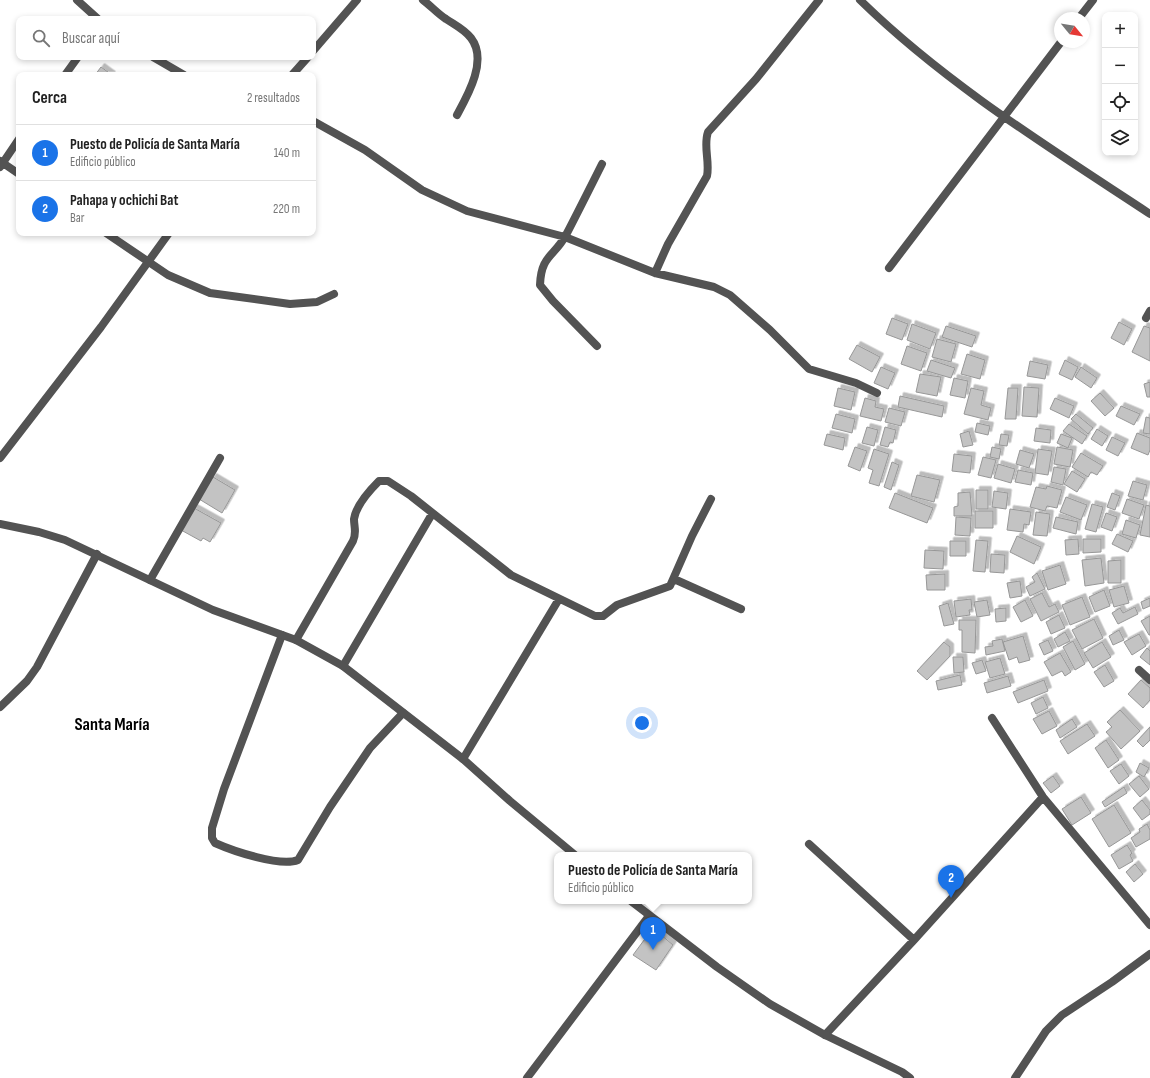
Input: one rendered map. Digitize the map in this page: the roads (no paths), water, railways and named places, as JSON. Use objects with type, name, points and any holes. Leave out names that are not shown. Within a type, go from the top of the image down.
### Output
[{"type":"street","points":[[77,0],[95,16]]},
{"type":"street","points":[[316,48],[357,0]]},
{"type":"street","points":[[423,0],[446,19],[461,28],[472,39],[478,58],[473,86],[457,115]]},
{"type":"street","points":[[655,274],[668,244],[707,176],[709,167],[705,140],[708,132],[756,79],[819,0]]},
{"type":"street","points":[[860,0],[891,30],[1003,117],[1150,214]]},
{"type":"street","points":[[1084,12],[1093,0]]},
{"type":"street","points":[[889,268],[1056,48]]},
{"type":"street","points":[[67,72],[76,60]]},
{"type":"street","points":[[158,60],[179,72]]},
{"type":"street","points":[[295,72],[305,60]]},
{"type":"street","points":[[316,124],[365,150],[412,184],[467,211],[565,237],[655,274],[714,288],[730,295],[770,330],[809,369],[856,383],[877,393]]},
{"type":"street","points":[[16,143],[1,164],[16,172]]},
{"type":"street","points":[[597,346],[552,301],[540,285],[542,268],[548,257],[565,237],[602,164]]},
{"type":"street","points":[[110,236],[168,275],[210,293],[290,304],[317,302],[334,294]]},
{"type":"street","points":[[0,458],[101,327],[167,236]]},
{"type":"street","points":[[150,580],[220,458]]},
{"type":"street","points":[[296,640],[353,541],[356,532],[355,515],[358,509],[379,481],[388,480],[411,496],[510,575],[595,616],[603,616],[617,605],[670,586],[692,536],[711,499]]},
{"type":"street","points":[[343,666],[432,514]]},
{"type":"street","points":[[0,524],[39,532],[97,554],[213,610],[296,640],[343,666],[463,759],[510,801],[571,852]]},
{"type":"street","points":[[0,707],[27,681],[37,666],[97,554]]},
{"type":"street","points":[[674,579],[741,609]]},
{"type":"street","points":[[463,759],[559,598]]},
{"type":"street","points":[[282,635],[224,789],[212,828],[212,838],[215,843],[279,861],[292,862],[298,860],[302,856],[330,807],[370,748],[403,712]]},
{"type":"street","points":[[1139,670],[1150,680]]},
{"type":"street","points":[[992,718],[1043,797],[1150,925]]},
{"type":"street","points":[[825,1035],[914,940],[1043,797]]},
{"type":"street","points":[[809,844],[914,940]]},
{"type":"street","points":[[634,904],[763,1000],[825,1035],[902,1072],[910,1078]]},
{"type":"street","points":[[527,1078],[649,916]]},
{"type":"street","points":[[1014,1078],[1046,1031],[1062,1015],[1150,954]]},
{"type":"place","name":"Pahapa y ochichi Bat","points":[[951,898]]},
{"type":"place","name":"Puesto de Policía de Santa María","points":[[653,950]]},
{"type":"district","name":"Santa María","points":[[112,724]]}]
